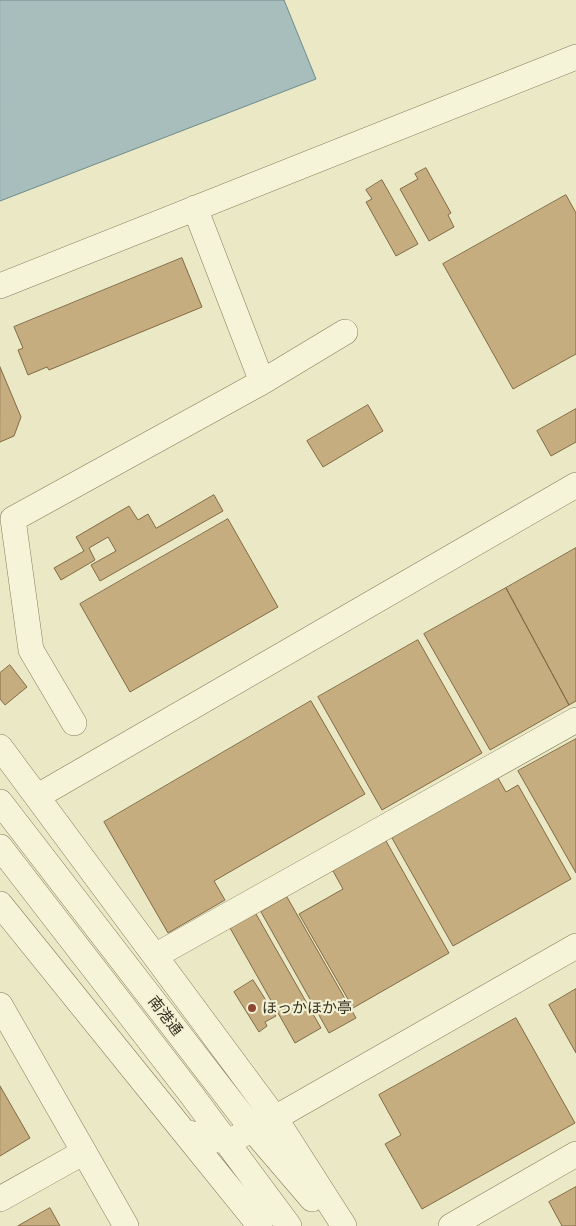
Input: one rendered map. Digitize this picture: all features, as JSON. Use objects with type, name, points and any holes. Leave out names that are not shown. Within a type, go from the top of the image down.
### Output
[{"type":"street","points":[[0,286],[576,57]]},
{"type":"street","points":[[194,208],[262,382]]},
{"type":"street","points":[[74,722],[31,650],[13,519],[262,382],[345,332]]},
{"type":"street","points":[[38,796],[576,485]]},
{"type":"street","points":[[155,956],[576,720]]},
{"type":"street","points":[[0,747],[275,1118],[344,1226]]},
{"type":"street","name":"南港通","points":[[0,802],[253,1130],[334,1226]]},
{"type":"street","name":"南港通","points":[[0,847],[228,1142],[289,1226]]},
{"type":"street","points":[[0,904],[260,1226]]},
{"type":"street","points":[[184,1132],[228,1142],[275,1118],[576,946]]},
{"type":"street","points":[[0,1005],[126,1226]]},
{"type":"street","points":[[0,1199],[84,1152]]},
{"type":"street","points":[[451,1226],[576,1154]]},
{"type":"water","points":[[0,0],[284,0],[316,79],[0,201]]},
{"type":"building","points":[[426,168],[451,213],[448,215],[454,227],[429,241],[400,189],[418,179],[415,174]]},
{"type":"building","points":[[382,180],[418,244],[396,256],[366,202],[372,199],[366,190]]},
{"type":"building","points":[[566,195],[576,213],[576,354],[513,389],[443,264]]},
{"type":"building","points":[[182,258],[202,307],[49,370],[47,367],[28,375],[18,350],[23,348],[14,327]]},
{"type":"building","points":[[0,367],[21,417],[14,436],[0,442]]},
{"type":"building","points":[[368,405],[383,431],[323,467],[307,441]]},
{"type":"building","points":[[576,409],[576,442],[551,456],[537,431]]},
{"type":"building","points":[[214,495],[223,511],[100,581],[91,565],[116,551],[108,537],[89,548],[95,560],[61,580],[54,568],[84,551],[76,537],[129,506],[138,520],[148,514],[156,528]]},
{"type":"building","points":[[228,519],[278,607],[130,692],[80,604]]},
{"type":"building","points":[[576,548],[576,701],[569,705],[506,588]]},
{"type":"building","points":[[506,588],[569,705],[490,750],[424,634]]},
{"type":"building","points":[[418,640],[482,753],[382,810],[318,697]]},
{"type":"building","points":[[10,665],[27,687],[5,705],[0,699],[0,673]]},
{"type":"building","points":[[311,701],[365,794],[214,881],[225,900],[168,933],[104,822]]},
{"type":"building","points":[[576,739],[576,873],[518,771]]},
{"type":"building","points":[[498,778],[506,792],[518,785],[571,879],[453,946],[392,838]]},
{"type":"building","points":[[386,841],[449,953],[353,1008],[299,914],[343,889],[333,871]]},
{"type":"building","points":[[287,897],[356,1018],[329,1033],[261,912]]},
{"type":"building","points":[[256,914],[321,1028],[295,1043],[230,928]]},
{"type":"building","points":[[253,980],[276,1016],[265,1022],[267,1026],[259,1032],[234,992]]},
{"type":"building","points":[[576,989],[576,1053],[549,1005]]},
{"type":"building","points":[[516,1018],[575,1123],[422,1209],[385,1144],[401,1135],[379,1095]]},
{"type":"building","points":[[0,1086],[30,1138],[0,1156]]},
{"type":"building","points":[[576,1187],[576,1226],[562,1226],[549,1202]]},
{"type":"building","points":[[50,1208],[60,1226],[18,1226]]},
{"type":"place","name":"ほっかほか亭","points":[[252,1008]]}]
